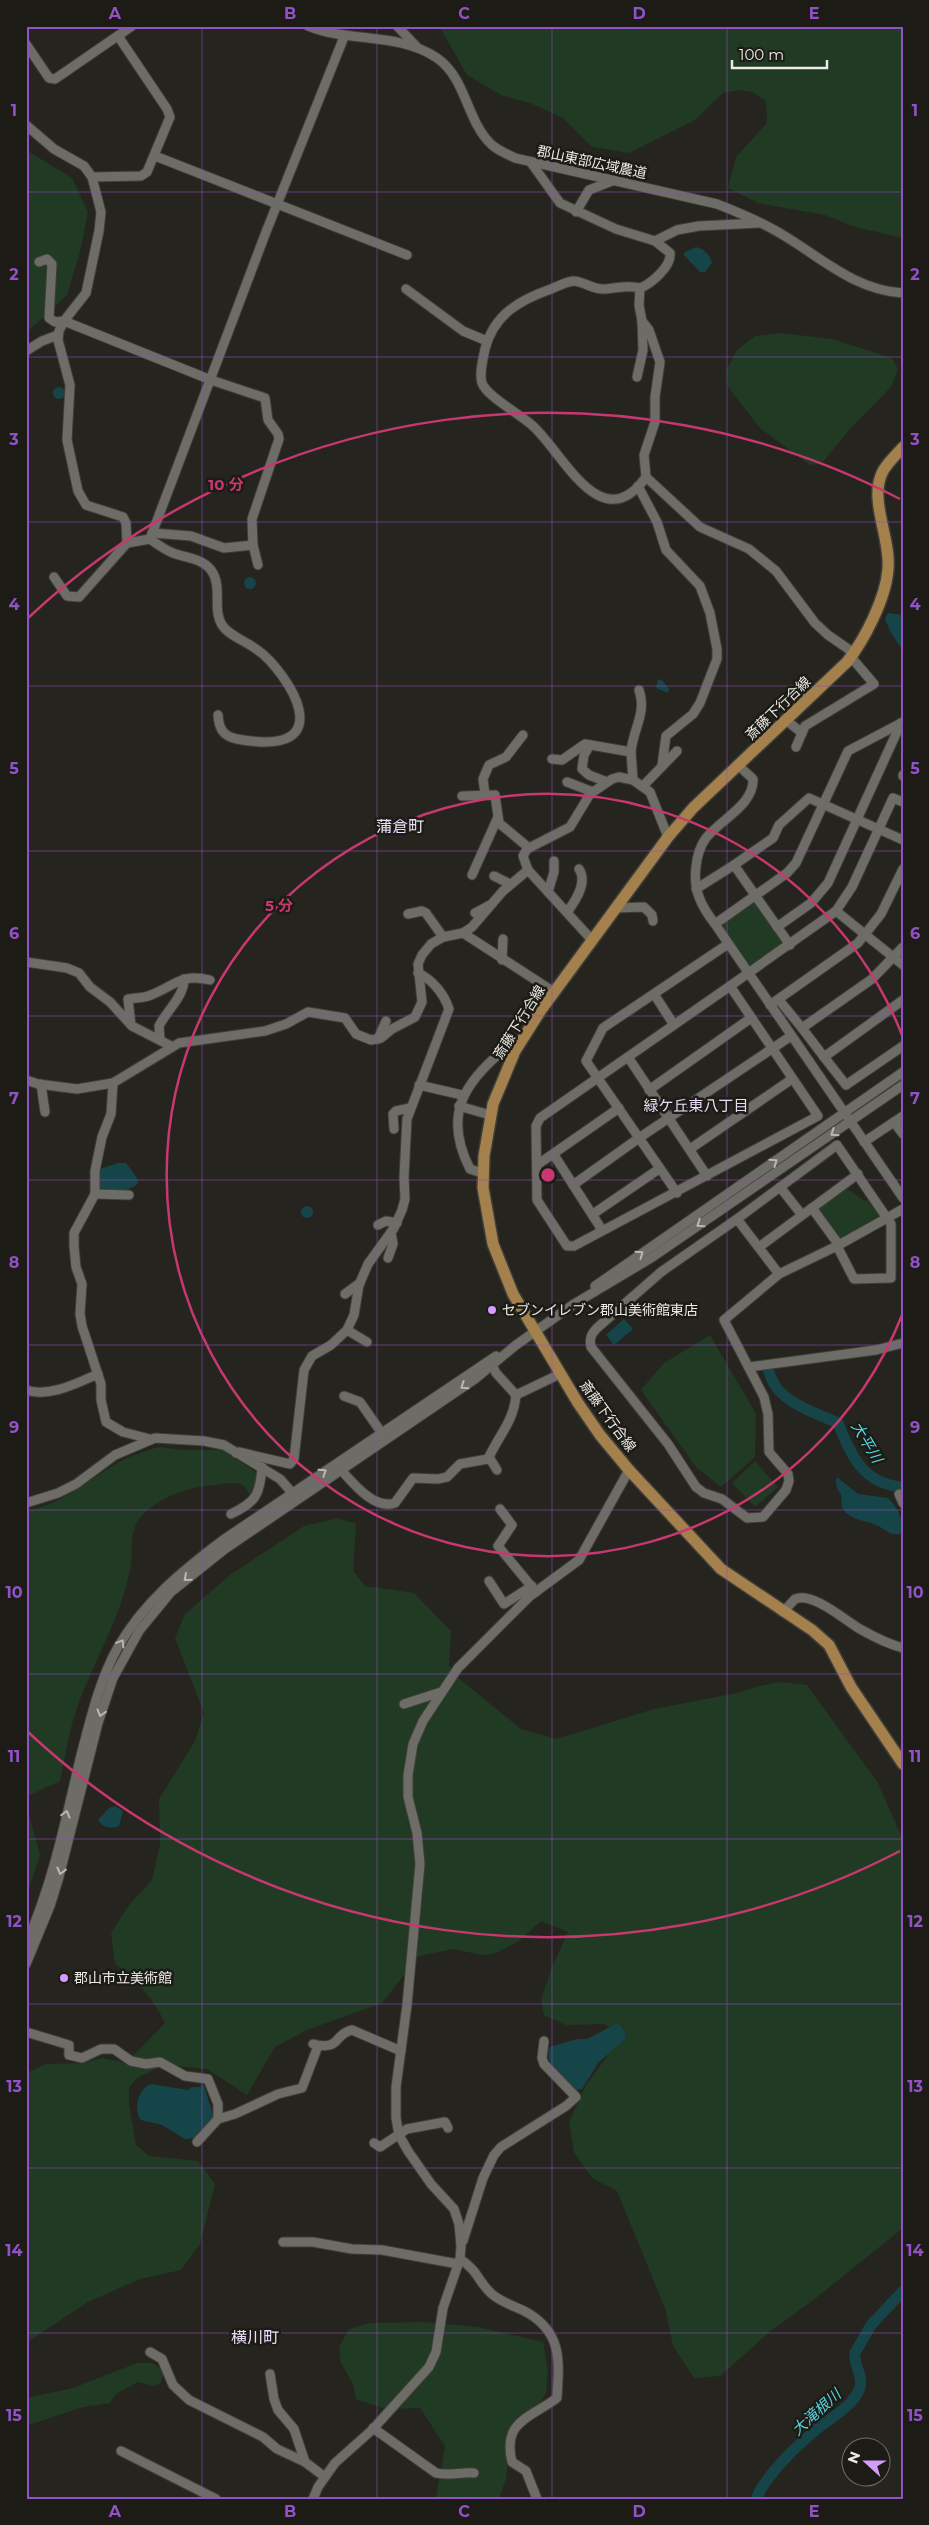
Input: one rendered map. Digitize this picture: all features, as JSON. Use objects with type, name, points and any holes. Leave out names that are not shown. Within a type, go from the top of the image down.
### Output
[{"type":"main road","name":"斎藤下行合線","points":[[903,447],[885,467],[880,478],[880,502],[889,553],[888,570],[877,606],[853,655],[693,808],[668,837],[614,908],[554,992],[516,1050],[503,1077],[490,1115],[482,1173],[486,1218],[502,1270],[513,1294],[560,1374],[600,1435],[629,1470],[721,1569],[812,1630],[829,1645],[851,1687],[903,1764]]},
{"type":"street","points":[[26,44],[49,78],[55,79],[132,26]]},
{"type":"street","name":"郡山東部広域農道","points":[[308,26],[344,37],[400,43],[418,48],[438,59],[448,68],[492,144],[509,155],[532,164],[717,204],[781,234],[855,281],[878,290],[903,293]]},
{"type":"street","points":[[397,26],[418,48]]},
{"type":"street","points":[[92,177],[144,175],[151,167],[170,120],[168,111],[118,36]]},
{"type":"street","points":[[151,536],[344,37]]},
{"type":"street","points":[[26,125],[58,152],[84,166],[92,177],[101,212],[86,293],[64,321],[58,336],[70,385],[67,440],[78,491],[86,505],[123,516],[126,523],[127,543]]},
{"type":"street","points":[[155,156],[407,254]]},
{"type":"street","points":[[532,164],[560,203],[616,229],[656,242],[670,253],[671,258],[658,274],[640,288],[629,286],[600,289],[580,282],[565,283],[526,298],[511,307],[496,324],[487,342],[481,382],[486,391],[520,414],[549,442],[582,484],[592,493],[606,499],[621,497],[638,486],[646,476]]},
{"type":"street","points":[[576,212],[589,190],[612,181]]},
{"type":"street","points":[[656,242],[677,230],[699,226],[760,223]]},
{"type":"street","points":[[39,262],[47,259],[52,264],[49,318],[55,322],[64,321],[210,380],[265,398],[268,420],[278,434],[278,439],[252,519],[253,544],[258,565]]},
{"type":"street","points":[[637,377],[643,350],[642,321],[639,305],[640,288]]},
{"type":"street","points":[[406,289],[463,331],[487,342]]},
{"type":"street","points":[[642,321],[649,330],[660,362],[654,397],[655,422],[644,456],[646,476],[704,530],[749,549],[776,570],[815,623],[853,655],[874,684],[805,726],[796,747]]},
{"type":"street","points":[[26,352],[42,341],[58,336]]},
{"type":"street","points":[[638,486],[656,522],[666,550],[700,586],[710,613],[717,649],[717,659],[700,703],[693,714],[666,736],[662,765]]},
{"type":"street","points":[[151,536],[174,553],[193,558],[210,569],[216,584],[218,614],[222,625],[268,659],[290,691],[300,715],[293,734],[277,743],[229,737],[221,730],[218,715]]},
{"type":"street","points":[[54,578],[67,596],[79,597],[127,543],[151,536],[191,536],[224,548],[253,544]]},
{"type":"street","points":[[801,686],[806,701]]},
{"type":"street","points":[[633,780],[632,739],[643,708],[638,690]]},
{"type":"street","points":[[786,720],[802,733]]},
{"type":"street","points":[[715,924],[787,873],[796,863],[848,751],[902,722]]},
{"type":"street","points":[[777,927],[812,903],[832,877],[902,722]]},
{"type":"street","points":[[485,794],[483,779],[489,765],[506,757],[523,735]]},
{"type":"street","points":[[552,759],[562,760],[585,744],[632,752]]},
{"type":"street","points":[[590,744],[584,754],[582,768],[589,775],[606,782]]},
{"type":"street","points":[[643,786],[677,750]]},
{"type":"street","points":[[739,766],[753,779],[752,791],[746,801],[706,838],[701,846],[696,866],[696,890],[702,906],[749,974],[774,1003],[802,1028],[846,1084],[903,1046]]},
{"type":"street","points":[[592,939],[528,870],[523,856],[529,848],[570,827],[594,792],[606,782],[619,777],[633,780],[650,792],[668,837]]},
{"type":"street","points":[[567,782],[594,792]]},
{"type":"street","points":[[462,796],[491,794],[496,797],[498,817],[502,827],[529,848]]},
{"type":"street","points":[[696,890],[773,838],[779,825],[810,798],[903,840]]},
{"type":"street","points":[[730,986],[818,1116],[677,1193],[574,1246],[567,1246],[537,1200],[536,1126],[540,1118],[597,1076],[628,1057],[730,986],[749,974],[836,911],[852,887],[893,798],[903,802]]},
{"type":"street","points":[[472,875],[498,817]]},
{"type":"street","points":[[548,892],[554,872],[554,861]]},
{"type":"street","points":[[734,865],[790,945]]},
{"type":"street","points":[[568,911],[576,901],[580,888],[582,877],[579,869]]},
{"type":"street","points":[[774,1003],[848,952],[866,935],[881,914],[903,869]]},
{"type":"street","points":[[26,1080],[77,1089],[112,1083],[171,1046],[265,1031],[286,1024],[308,1012],[333,1014],[345,1018],[356,1034],[371,1040],[378,1039],[418,1014],[422,1002],[418,964],[422,955],[431,944],[443,937],[463,933],[495,902],[510,884],[528,870]]},
{"type":"street","points":[[494,876],[510,884]]},
{"type":"street","points":[[475,913],[495,902]]},
{"type":"street","points":[[614,908],[644,907],[652,915],[653,922]]},
{"type":"street","points":[[408,914],[422,911],[426,913],[443,937]]},
{"type":"street","points":[[836,911],[903,964]]},
{"type":"street","points":[[463,933],[554,992]]},
{"type":"street","points":[[502,939],[502,960]]},
{"type":"street","points":[[677,1193],[586,1061],[603,1028],[728,944]]},
{"type":"street","points":[[802,1028],[872,979],[903,947]]},
{"type":"street","points":[[26,962],[67,968],[79,973],[90,987],[110,1002],[130,1025],[171,1046]]},
{"type":"street","points":[[236,1453],[239,1452],[290,1464],[296,1454],[304,1370],[312,1356],[331,1345],[347,1330],[354,1315],[360,1282],[368,1264],[397,1223],[405,1199],[405,1133],[410,1108],[449,1009],[444,995],[431,982],[418,974]]},
{"type":"street","points":[[130,1025],[126,1000],[150,996],[172,983],[192,976],[210,980]]},
{"type":"street","points":[[160,1039],[158,1026],[180,995],[184,986],[184,979]]},
{"type":"street","points":[[654,994],[674,1025]]},
{"type":"street","points":[[824,1057],[903,1000]]},
{"type":"street","points":[[774,1003],[791,1036],[903,1198]]},
{"type":"street","points":[[649,1090],[751,1018]]},
{"type":"street","points":[[378,1039],[386,1021]]},
{"type":"street","points":[[573,1185],[639,1138],[791,1036]]},
{"type":"street","points":[[482,1173],[470,1169],[460,1141],[457,1126],[462,1095],[473,1080],[505,1048],[516,1050]]},
{"type":"street","points":[[628,1057],[707,1176]]},
{"type":"street","points":[[574,1304],[601,1281],[903,1072]]},
{"type":"street","points":[[690,1149],[792,1078]]},
{"type":"street","points":[[112,1083],[111,1114],[102,1138],[94,1171],[95,1194],[74,1233],[76,1267],[82,1284],[81,1320],[98,1374],[106,1422],[123,1432],[150,1439],[210,1442],[224,1445],[280,1479],[295,1496]]},
{"type":"street","points":[[41,1084],[45,1112]]},
{"type":"street","points":[[419,1085],[462,1095]]},
{"type":"street","points":[[26,1964],[50,1906],[59,1877],[103,1704],[127,1649],[152,1612],[171,1592],[381,1432],[468,1373],[516,1345],[574,1304],[651,1258],[903,1085]]},
{"type":"street","points":[[459,1106],[490,1115]]},
{"type":"street","points":[[394,1129],[393,1114],[396,1111],[410,1108]]},
{"type":"street","points":[[537,1165],[619,1108]]},
{"type":"street","points":[[864,1142],[903,1116]]},
{"type":"street","points":[[894,1122],[903,1134]]},
{"type":"street","points":[[812,1208],[838,1246],[854,1279],[891,1278],[891,1224],[887,1217],[858,1174],[837,1145],[661,1272],[597,1328],[592,1334],[590,1342],[591,1348],[683,1464],[696,1487],[722,1499],[747,1518],[755,1519],[769,1513],[786,1490],[789,1481],[788,1474],[769,1452],[768,1414],[764,1397],[724,1320],[779,1274],[838,1246],[887,1217],[903,1209]]},
{"type":"street","points":[[554,1155],[602,1230]]},
{"type":"street","points":[[593,1214],[659,1169]]},
{"type":"street","points":[[759,1248],[858,1174]]},
{"type":"street","points":[[780,1187],[802,1215]]},
{"type":"street","points":[[95,1194],[129,1194]]},
{"type":"street","points":[[737,1218],[779,1274]]},
{"type":"street","points":[[378,1225],[386,1221],[397,1223]]},
{"type":"street","points":[[388,1258],[393,1244],[391,1232]]},
{"type":"street","points":[[345,1294],[360,1282]]},
{"type":"street","points":[[347,1330],[367,1342]]},
{"type":"street","points":[[749,1367],[876,1350],[903,1343]]},
{"type":"street","points":[[26,1944],[53,1868],[93,1709],[118,1648],[148,1605],[178,1574],[295,1496],[341,1470],[492,1365],[516,1345]]},
{"type":"street","points":[[489,1457],[500,1434],[512,1417],[516,1394],[492,1365]]},
{"type":"street","points":[[26,1390],[50,1391],[98,1374]]},
{"type":"street","points":[[516,1394],[560,1374]]},
{"type":"street","points":[[344,1396],[360,1402],[381,1432]]},
{"type":"street","points":[[26,1503],[58,1493],[76,1484],[115,1455],[143,1444],[150,1439]]},
{"type":"street","points":[[341,1470],[360,1491],[372,1498],[392,1504],[399,1499],[413,1478],[438,1479],[447,1477],[460,1464],[489,1457]]},
{"type":"street","points":[[489,1457],[498,1470]]},
{"type":"street","points":[[231,1514],[254,1500],[260,1488],[262,1468]]},
{"type":"street","points":[[489,1581],[504,1604],[534,1589],[579,1560],[629,1470]]},
{"type":"street","points":[[500,1509],[512,1525],[498,1546],[534,1589]]},
{"type":"street","points":[[461,2246],[459,2224],[454,2209],[431,2184],[408,2151],[399,2133],[395,2105],[420,1864],[417,1833],[408,1797],[408,1774],[413,1744],[423,1721],[440,1692],[458,1668],[534,1589]]},
{"type":"street","points":[[783,1612],[789,1603],[798,1598],[810,1601],[834,1609],[858,1628],[889,1644],[903,1648]]},
{"type":"street","points":[[404,1704],[440,1692]]},
{"type":"street","points":[[197,2142],[218,2119],[235,2114],[278,2094],[302,2088],[315,2045],[333,2045],[344,2034],[352,2030],[401,2051]]},
{"type":"street","points":[[26,2032],[69,2045],[69,2055],[74,2058],[82,2058],[101,2049],[114,2049],[131,2062],[146,2064],[160,2062],[185,2076],[208,2079],[218,2104],[218,2119]]},
{"type":"street","points":[[313,2499],[325,2477],[340,2458],[374,2428],[432,2362],[436,2352],[443,2308],[459,2261],[461,2246],[483,2178],[494,2155],[501,2147],[570,2103],[576,2096],[544,2064],[542,2058],[544,2041]]},
{"type":"street","points":[[374,2143],[380,2147],[399,2133],[445,2122],[448,2128]]},
{"type":"street","points":[[283,2242],[313,2242],[352,2249],[382,2250],[459,2261],[474,2269],[493,2295],[529,2314],[541,2323],[554,2337],[558,2350],[557,2398],[518,2423],[510,2436],[512,2462],[526,2471],[537,2499]]},
{"type":"street","points":[[150,2352],[162,2359],[173,2385],[189,2400],[264,2437],[277,2449],[305,2462],[325,2477]]},
{"type":"street","points":[[270,2374],[274,2400],[278,2410],[294,2430],[305,2462]]},
{"type":"street","points":[[374,2428],[436,2473],[444,2475],[462,2472],[474,2473]]},
{"type":"street","points":[[121,2451],[216,2499]]},
{"type":"green space","points":[[439,26],[903,26],[903,238],[855,227],[825,215],[758,203],[728,188],[736,157],[767,123],[766,101],[752,92],[738,90],[723,93],[695,120],[629,153],[592,147],[563,118],[530,103],[501,95],[467,75]]},
{"type":"green space","points":[[26,150],[72,178],[88,212],[80,252],[67,295],[26,333]]},
{"type":"green space","points":[[781,333],[832,339],[892,358],[898,369],[891,387],[851,428],[822,463],[810,465],[760,428],[728,387],[726,371],[737,350],[755,336]]},
{"type":"green space","points":[[755,900],[784,945],[749,968],[719,925]]},
{"type":"green space","points":[[846,1188],[865,1201],[872,1197],[882,1214],[838,1240],[816,1211]]},
{"type":"green space","points":[[710,1335],[756,1414],[755,1457],[721,1487],[696,1467],[641,1390],[664,1363]]},
{"type":"green space","points":[[158,1447],[184,1450],[223,1450],[256,1472],[257,1482],[254,1493],[249,1494],[243,1486],[235,1483],[194,1488],[164,1499],[140,1518],[134,1530],[131,1563],[126,1588],[75,1714],[60,1781],[26,1797],[26,1510],[52,1503],[125,1459]]},
{"type":"green space","points":[[755,1461],[778,1487],[755,1507],[732,1483]]},
{"type":"green space","points":[[338,1518],[356,1524],[353,1571],[365,1586],[414,1593],[451,1631],[449,1666],[456,1676],[521,1729],[556,1739],[654,1709],[737,1693],[760,1686],[780,1682],[807,1685],[878,1783],[903,1840],[903,2228],[816,2298],[772,2330],[720,2376],[694,2378],[673,2346],[666,2311],[617,2191],[592,2178],[574,2152],[569,2122],[586,2085],[606,2058],[612,2044],[611,2029],[605,2024],[566,2025],[544,2015],[541,2000],[552,1967],[568,1932],[541,1921],[519,1941],[496,1953],[482,1955],[453,1949],[419,1956],[382,2003],[307,2030],[275,2047],[247,2095],[207,2069],[164,2065],[137,2078],[129,2087],[129,2105],[136,2145],[149,2156],[198,2161],[215,2184],[200,2244],[181,2270],[140,2279],[88,2302],[26,2343],[26,2073],[46,2064],[81,2063],[103,2058],[126,2063],[165,2023],[144,1990],[115,1964],[111,1933],[129,1905],[152,1880],[160,1845],[159,1799],[195,1741],[204,1713],[175,1638],[185,1614],[230,1575],[304,1526]]},
{"type":"green space","points":[[26,1804],[40,1855],[26,1898]]},
{"type":"green space","points":[[424,2322],[478,2327],[543,2342],[548,2371],[546,2393],[538,2406],[518,2416],[511,2431],[506,2479],[499,2499],[436,2499],[445,2446],[420,2408],[385,2409],[356,2399],[353,2384],[341,2363],[339,2347],[349,2329],[370,2323]]},
{"type":"green space","points":[[137,2363],[153,2363],[164,2373],[160,2384],[153,2386],[138,2382],[116,2394],[110,2403],[83,2407],[26,2426],[26,2398],[73,2388]]},
{"type":"water","points":[[696,247],[702,249],[710,257],[712,263],[705,272],[700,272],[684,255],[685,252]]},
{"type":"water","points":[[61,387],[64,388],[64,398],[57,399],[54,398],[53,391],[54,388]]},
{"type":"water","points":[[252,577],[255,578],[255,588],[248,589],[245,588],[244,581],[245,578]]},
{"type":"water","points":[[888,613],[903,615],[903,651],[890,631],[885,619]]},
{"type":"water","points":[[658,679],[663,681],[669,689],[668,693],[656,688]]},
{"type":"water","points":[[118,1163],[126,1163],[137,1178],[138,1183],[119,1191],[107,1191],[97,1188],[100,1169]]},
{"type":"water","points":[[305,1206],[309,1206],[313,1212],[309,1218],[305,1218],[301,1214],[301,1210]]},
{"type":"water","points":[[624,1319],[633,1329],[614,1345],[606,1335]]},
{"type":"water","points":[[837,1477],[858,1494],[888,1498],[897,1510],[901,1520],[902,1530],[900,1534],[890,1533],[876,1525],[848,1515],[842,1507],[841,1495],[836,1485]]},
{"type":"water","points":[[115,1806],[123,1811],[119,1826],[110,1828],[100,1823],[98,1820],[109,1808]]},
{"type":"water","points":[[616,2024],[620,2025],[625,2033],[625,2039],[598,2063],[582,2089],[575,2090],[551,2066],[549,2060],[550,2047],[577,2039],[587,2039]]},
{"type":"water","points":[[151,2084],[188,2090],[192,2087],[202,2087],[200,2084],[204,2085],[213,2116],[198,2135],[190,2139],[185,2139],[162,2125],[141,2120],[137,2110],[138,2100],[143,2090]]},
{"type":"waterway","name":"大平川","points":[[768,1366],[771,1378],[785,1396],[794,1403],[838,1423],[848,1447],[861,1467],[878,1481],[903,1487]]},
{"type":"waterway","name":"大滝根川","points":[[756,2499],[774,2471],[800,2443],[851,2402],[859,2390],[861,2380],[855,2353],[871,2325],[903,2291]]},
{"type":"place","name":"セブンイレブン郡山美術館東店","points":[[492,1310]]},
{"type":"place","name":"郡山市立美術館","points":[[64,1978]]},
{"type":"district","name":"蒲倉町","points":[[400,826]]},
{"type":"district","name":"緑ケ丘東八丁目","points":[[696,1105]]},
{"type":"district","name":"横川町","points":[[255,2337]]}]
